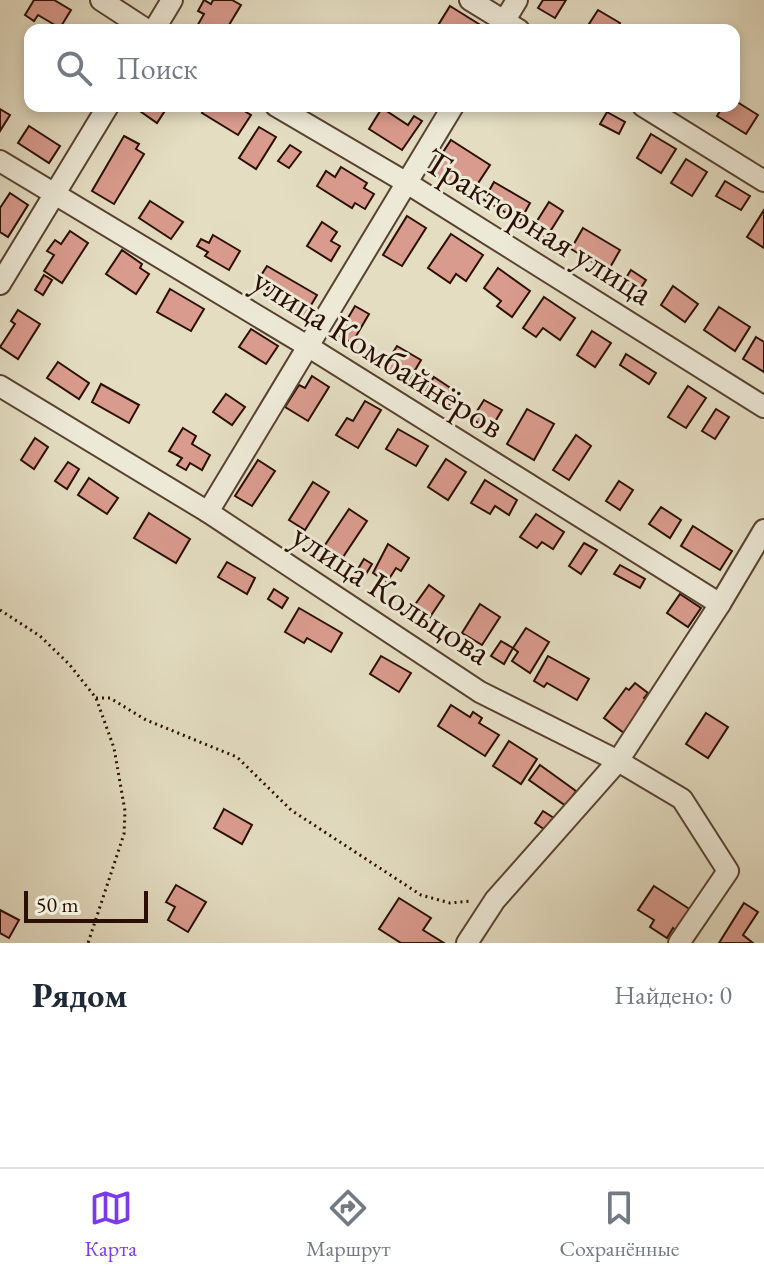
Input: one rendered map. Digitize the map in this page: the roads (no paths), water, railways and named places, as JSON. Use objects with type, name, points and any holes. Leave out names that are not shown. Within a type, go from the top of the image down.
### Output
[{"type":"street","points":[[101,0],[138,24]]},
{"type":"street","points":[[158,24],[172,0]]},
{"type":"street","points":[[470,0],[504,24]]},
{"type":"street","points":[[509,24],[517,0]]},
{"type":"street","points":[[0,284],[104,112]]},
{"type":"street","name":"Тракторная улица","points":[[286,112],[407,183],[764,407]]},
{"type":"street","points":[[208,512],[449,112]]},
{"type":"street","points":[[653,112],[764,181]]},
{"type":"street","name":"улица Комбайнёров","points":[[0,161],[309,347],[720,604]]},
{"type":"street","name":"улица Кольцова","points":[[0,386],[208,512],[480,692],[618,761],[682,799],[728,871],[679,943]]},
{"type":"street","points":[[467,943],[495,900],[618,761],[764,530]]}]
